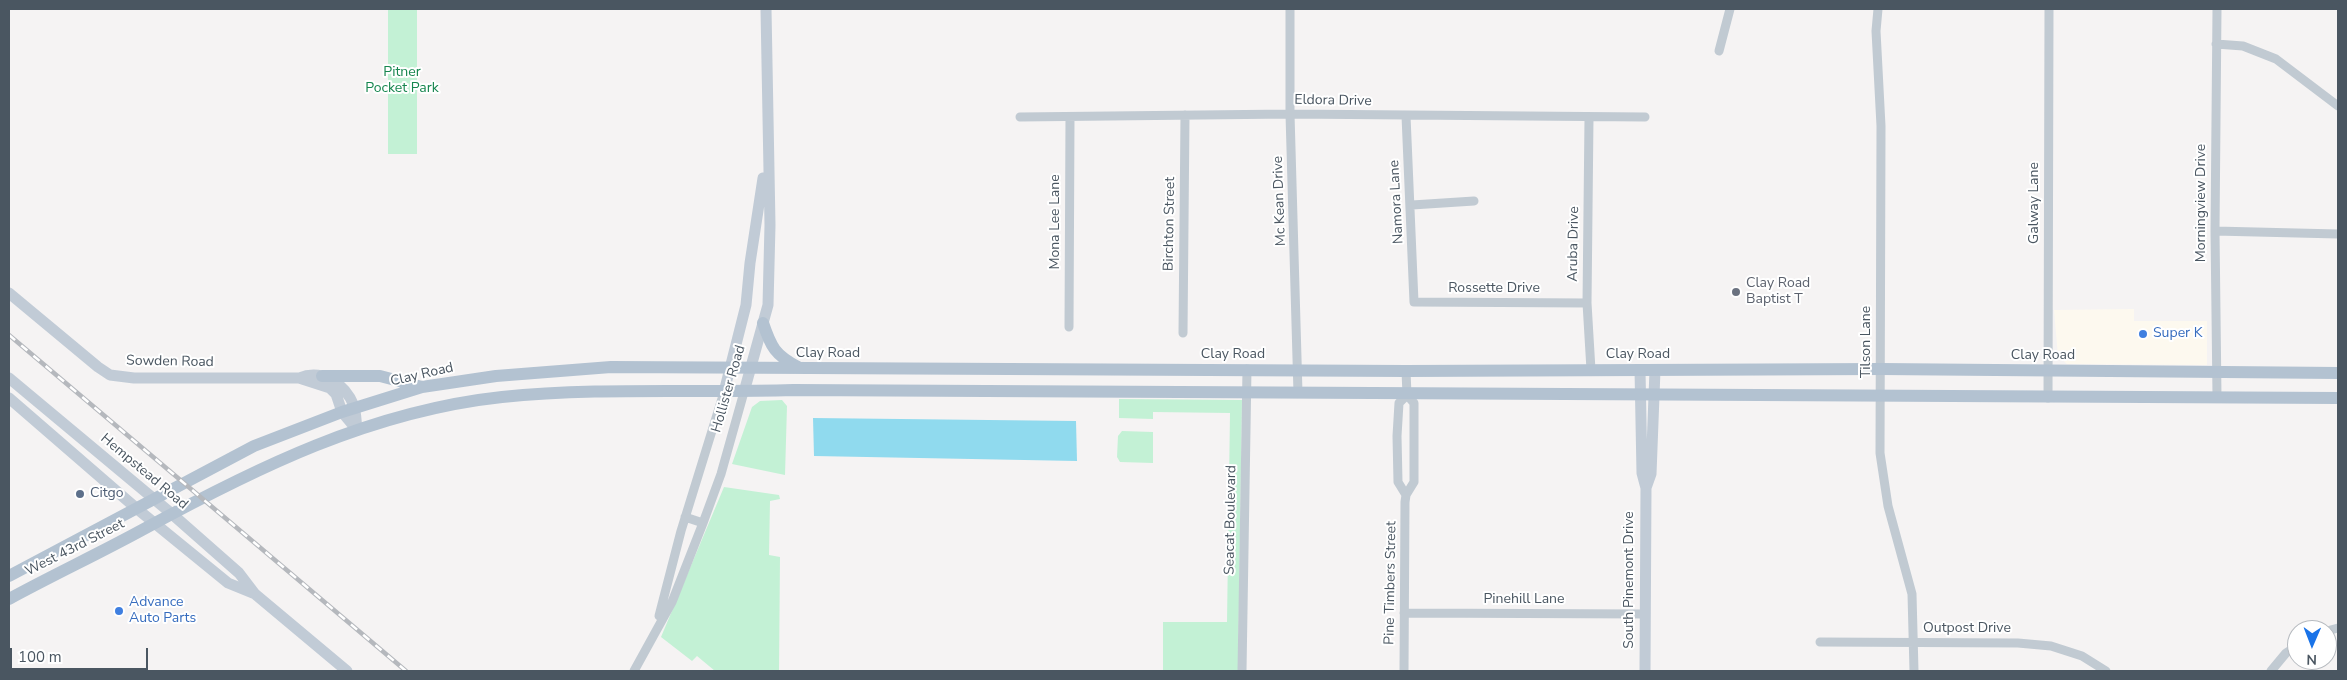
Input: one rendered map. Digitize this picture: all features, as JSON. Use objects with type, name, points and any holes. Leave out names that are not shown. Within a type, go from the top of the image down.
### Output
[{"type":"main road","points":[[763,323],[769,342],[776,352],[782,358],[803,369]]},
{"type":"main road","name":"Clay Road","points":[[152,499],[254,446],[348,410],[422,387],[496,376],[611,368],[1406,371],[1881,369],[2338,373]]},
{"type":"main road","points":[[907,369],[907,391]]},
{"type":"main road","points":[[1105,369],[1105,392]]},
{"type":"main road","points":[[322,376],[380,376],[422,387]]},
{"type":"main road","points":[[496,376],[500,398]]},
{"type":"main road","points":[[172,514],[302,450],[357,430],[435,409],[500,398],[582,392],[1248,392],[1407,395],[2048,398],[2217,396],[2338,398]]},
{"type":"main road","name":"West 43rd Street","points":[[9,576],[152,499]]},
{"type":"main road","name":"West 43rd Street","points":[[9,599],[172,514]]},
{"type":"street","name":"Hollister Road","points":[[634,671],[658,624],[672,602],[721,474],[768,305],[766,9]]},
{"type":"street","name":"Mc Kean Drive","points":[[1290,9],[1290,114],[1298,393]]},
{"type":"street","points":[[1719,51],[1730,9]]},
{"type":"street","name":"Tilson Lane","points":[[1878,9],[1876,32],[1881,126],[1880,453],[1888,506],[1912,594],[1914,671]]},
{"type":"street","name":"Galway Lane","points":[[2048,398],[2049,9]]},
{"type":"street","name":"Morningview Drive","points":[[2217,9],[2215,231],[2217,396]]},
{"type":"street","points":[[2216,44],[2243,46],[2276,58],[2338,106]]},
{"type":"street","name":"Eldora Drive","points":[[1020,117],[1290,114],[1644,117]]},
{"type":"street","name":"Birchton Street","points":[[1183,333],[1184,115]]},
{"type":"street","name":"Mona Lee Lane","points":[[1069,327],[1070,116]]},
{"type":"street","name":"Namora Lane","points":[[1406,116],[1412,205],[1414,288]]},
{"type":"street","name":"Aruba Drive","points":[[1589,118],[1587,303],[1592,370]]},
{"type":"street","name":"Hollister Road","points":[[658,624],[664,594],[685,517],[731,368],[746,305],[750,263],[768,149]]},
{"type":"street","points":[[1412,205],[1474,201]]},
{"type":"street","points":[[2215,231],[2338,234]]},
{"type":"street","points":[[750,263],[769,265]]},
{"type":"street","name":"Rossette Drive","points":[[1414,288],[1414,302],[1587,303]]},
{"type":"street","name":"Sowden Road","points":[[9,293],[110,375],[134,378],[299,378],[330,388],[348,410],[357,430]]},
{"type":"street","name":"Seacat Boulevard","points":[[1242,671],[1247,370]]},
{"type":"street","name":"South Pinemont Drive","points":[[1640,370],[1642,473],[1646,488],[1645,671]]},
{"type":"street","name":"South Pinemont Drive","points":[[1646,488],[1652,474],[1655,370]]},
{"type":"street","name":"Pine Timbers Street","points":[[1404,671],[1406,495],[1414,482],[1414,403],[1407,395],[1406,371]]},
{"type":"street","name":"Sowden Road","points":[[299,378],[308,375],[322,376],[345,390],[348,410]]},
{"type":"street","name":"Hempstead Road","points":[[9,378],[172,514],[239,573],[255,594],[347,671]]},
{"type":"street","name":"Pine Timbers Street","points":[[1406,495],[1398,482],[1397,436],[1400,404],[1407,395]]},
{"type":"street","name":"Hempstead Road","points":[[9,398],[136,508],[231,586],[255,594]]},
{"type":"street","points":[[685,517],[703,523]]},
{"type":"street","name":"Pinehill Lane","points":[[1404,613],[1645,614]]},
{"type":"street","name":"Outpost Drive","points":[[1820,642],[2018,643],[2051,646],[2082,656],[2106,671]]},
{"type":"street","points":[[2271,671],[2287,652]]},
{"type":"shaded area","points":[[2134,309],[2134,321],[2207,321],[2207,365],[2067,364],[2058,356],[2054,310]]},
{"type":"green space","name":"Pitner Pocket Park","points":[[388,9],[417,9],[417,154],[388,154]]},
{"type":"green space","points":[[1119,399],[1242,400],[1238,671],[1163,671],[1163,622],[1227,622],[1230,413],[1153,412],[1153,419],[1119,418]]},
{"type":"green space","points":[[782,400],[787,406],[785,475],[732,464],[752,407],[760,401]]},
{"type":"green space","points":[[1122,431],[1153,432],[1153,463],[1120,462],[1117,457],[1118,436]]},
{"type":"green space","points":[[724,487],[779,495],[780,499],[770,501],[769,555],[780,557],[779,671],[715,671],[697,656],[692,661],[661,637]]},
{"type":"water","points":[[813,418],[1076,421],[1077,461],[814,456]]},
{"type":"railway","points":[[9,335],[406,671]]},
{"type":"place","name":"Clay Road Baptist T","points":[[1736,292]]},
{"type":"place","name":"Super K","points":[[2143,334]]},
{"type":"place","name":"Citgo","points":[[80,494]]},
{"type":"place","name":"Advance Auto Parts","points":[[119,611]]}]
